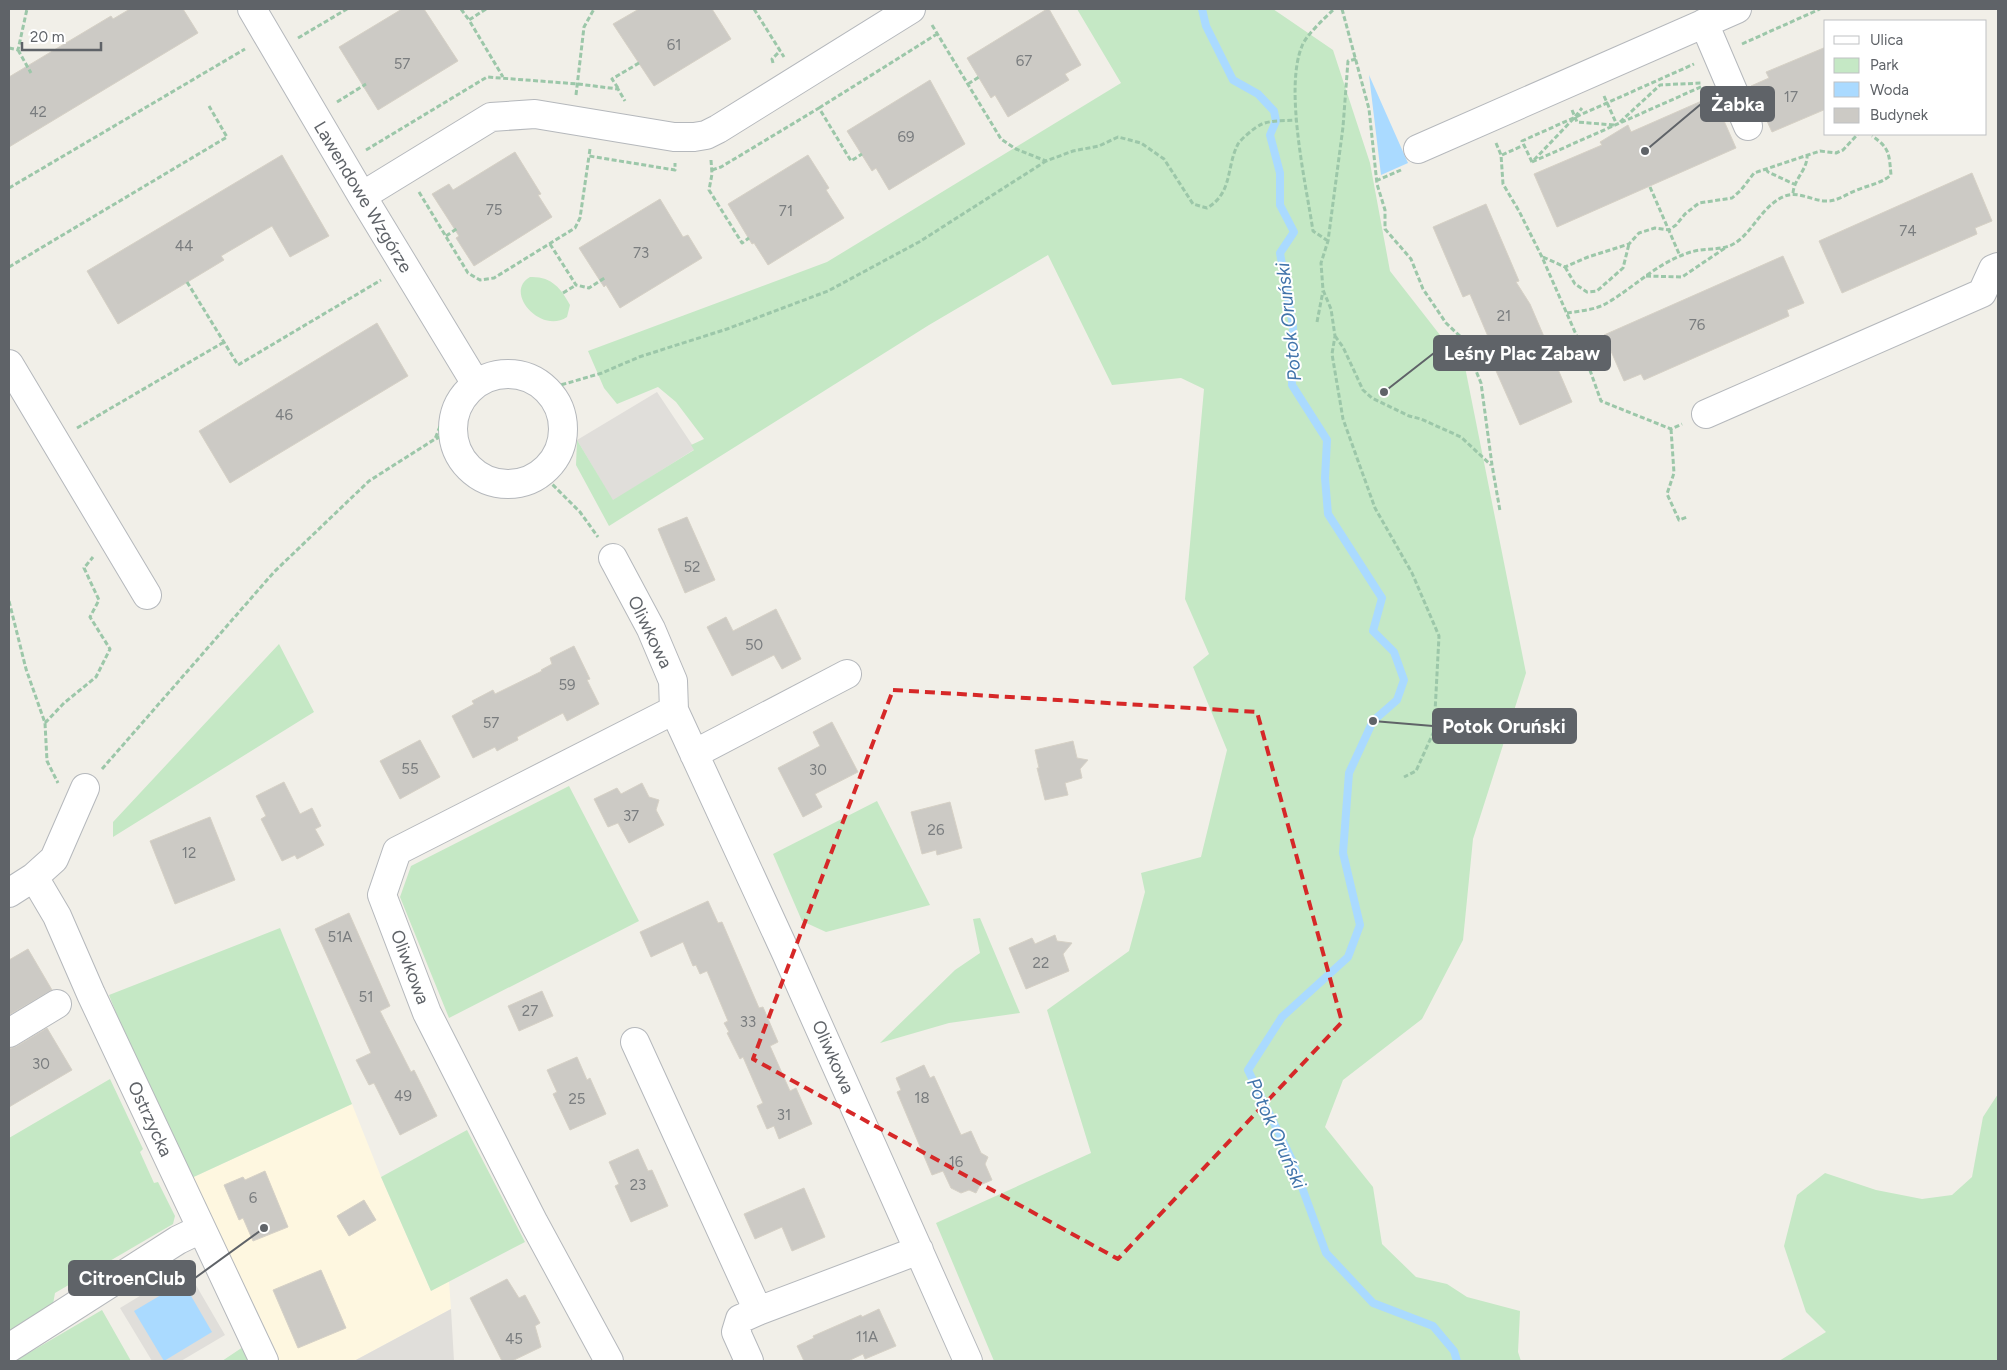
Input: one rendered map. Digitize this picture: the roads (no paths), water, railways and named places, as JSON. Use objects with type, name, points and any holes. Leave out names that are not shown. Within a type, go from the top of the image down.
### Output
[{"type":"street","name":"Lawendowe Wzgórze","points":[[252,9],[476,384]]},
{"type":"street","points":[[1418,149],[1486,119],[1707,30],[1737,9]]},
{"type":"street","points":[[362,196],[491,117],[535,114],[674,137],[694,138],[706,135],[797,80],[919,13]]},
{"type":"street","points":[[1707,30],[1748,126]]},
{"type":"street","points":[[1706,414],[1982,293],[1994,269],[1998,267]]},
{"type":"street","points":[[9,364],[147,595]]},
{"type":"street","points":[[513,374],[531,378],[547,390],[558,405],[564,423],[562,442],[555,460],[542,474],[526,482],[509,485],[491,482],[476,474],[463,462],[455,446],[444,434],[464,396],[476,384],[494,376],[513,374]]},
{"type":"street","name":"Oliwkowa","points":[[613,558],[651,629],[673,681],[674,710],[968,1361]]},
{"type":"street","points":[[694,754],[847,674]]},
{"type":"street","name":"Oliwkowa","points":[[607,1357],[534,1223],[428,1013],[382,895],[397,851],[674,710]]},
{"type":"street","points":[[9,893],[34,877],[54,859],[85,788]]},
{"type":"street","name":"Ostrzycka","points":[[34,877],[58,916],[91,994],[264,1361]]},
{"type":"street","points":[[9,1032],[57,1004]]},
{"type":"street","points":[[634,1042],[758,1311]]},
{"type":"street","points":[[9,1348],[178,1240],[201,1229]]},
{"type":"street","points":[[749,1361],[736,1332],[740,1319],[919,1250]]},
{"type":"water","points":[[1369,75],[1408,163],[1381,175]]},
{"type":"water","points":[[183,1282],[212,1332],[164,1361],[134,1311]]},
{"type":"waterway","name":"Potok Oruński","points":[[1202,9],[1206,26],[1233,80],[1258,94],[1274,111],[1276,121],[1270,135],[1280,173],[1280,205],[1294,232],[1280,253],[1293,326],[1292,385],[1327,440],[1325,478],[1328,514],[1382,598],[1373,631],[1394,652],[1404,680],[1397,700],[1373,721],[1349,773],[1343,853],[1360,925],[1348,957],[1282,1017],[1248,1070],[1292,1160],[1326,1253],[1373,1303],[1433,1326],[1454,1351],[1457,1361]]},
{"type":"place","name":"Żabka","points":[[1645,151]]},
{"type":"place","name":"Leśny Plac Zabaw","points":[[1384,392]]},
{"type":"place","name":"Potok Oruński","points":[[1373,721]]},
{"type":"place","name":"CitroenClub","points":[[264,1228]]}]
